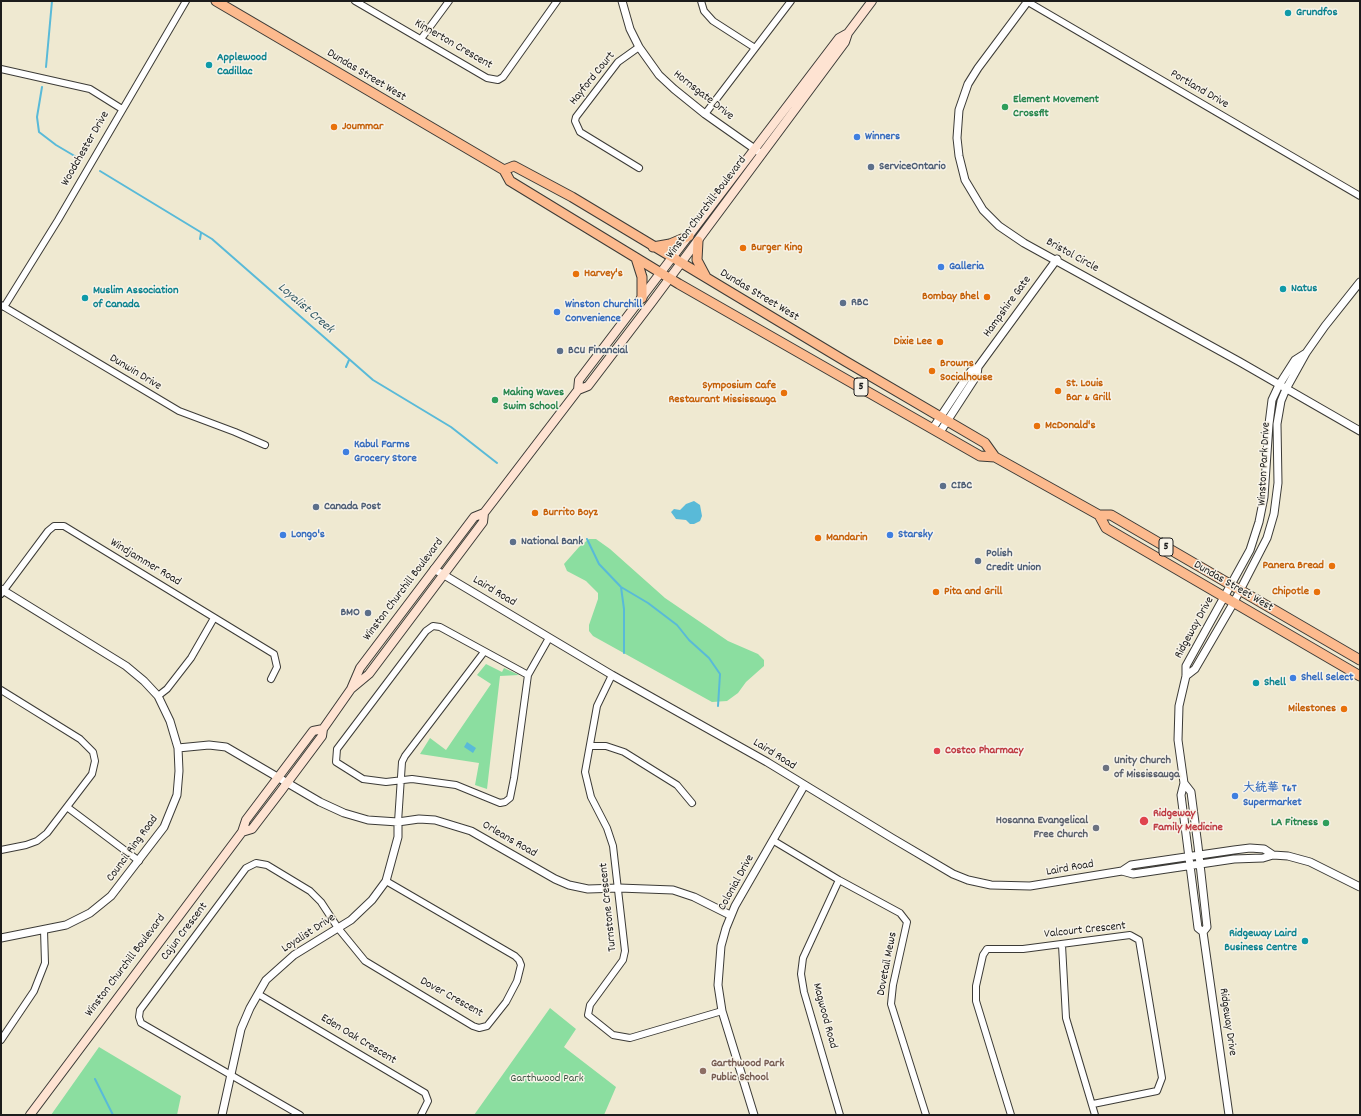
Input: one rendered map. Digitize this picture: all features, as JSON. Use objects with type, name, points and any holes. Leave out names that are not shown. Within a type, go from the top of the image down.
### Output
[{"type":"main road","name":"Dundas Street West","points":[[216,1],[504,170],[510,181],[660,273],[980,456],[995,457]]},
{"type":"main road","name":"Winston Churchill Boulevard","points":[[242,832],[252,829],[322,736],[322,729],[350,689],[360,668],[474,517],[484,513],[578,390],[588,386],[698,241],[845,42],[848,33],[872,1]]},
{"type":"main road","name":"Winston Churchill Boulevard","points":[[578,390],[579,380],[839,38],[848,33]]},
{"type":"main road","name":"Dundas Street West","points":[[504,170],[514,166],[572,197],[706,279],[944,418],[985,443],[995,457],[1098,515],[1106,528],[1360,660]]},
{"type":"main road","points":[[653,247],[670,244],[689,236]]},
{"type":"main road","points":[[698,241],[697,260],[706,279]]},
{"type":"main road","points":[[636,258],[642,277],[642,298]]},
{"type":"main road","name":"Winston Churchill Boulevard","points":[[350,689],[368,674],[483,522],[484,513]]},
{"type":"main road","name":"Dundas Street West","points":[[1098,515],[1111,515],[1360,676]]},
{"type":"main road","name":"Winston Churchill Boulevard","points":[[30,1115],[242,832],[246,820],[278,777],[313,731],[322,729]]},
{"type":"street","name":"Woodchester Drive","points":[[3,306],[58,220],[186,1]]},
{"type":"street","name":"Kinnerton Crescent","points":[[355,1],[487,78],[498,80],[503,76],[557,1]]},
{"type":"street","points":[[421,39],[449,1]]},
{"type":"street","name":"Hornsgate Drive","points":[[622,1],[630,29],[639,47],[664,80],[705,114],[762,154]]},
{"type":"street","points":[[701,1],[704,11],[713,21],[755,48]]},
{"type":"street","points":[[705,114],[791,1]]},
{"type":"street","name":"Portland Drive","points":[[1028,2],[1360,196]]},
{"type":"street","name":"Bristol Circle","points":[[1028,2],[988,53],[968,84],[959,110],[957,143],[965,180],[983,210],[999,226],[1024,243],[1057,259],[1360,431]]},
{"type":"street","name":"Hayford Court","points":[[639,47],[618,62],[576,117],[580,132],[639,168]]},
{"type":"street","points":[[1,69],[90,89],[122,109]]},
{"type":"street","name":"Hampshire Gate","points":[[936,430],[977,375],[978,367],[1057,259]]},
{"type":"street","name":"Winston Park Drive","points":[[1237,597],[1267,538],[1274,514],[1278,482],[1277,424],[1286,389],[1306,354],[1325,326],[1360,282]]},
{"type":"street","name":"Dunwin Drive","points":[[3,306],[180,411],[265,445]]},
{"type":"street","name":"Winston Park Drive","points":[[1228,591],[1250,550],[1261,516],[1272,400],[1279,385],[1295,360],[1306,354]]},
{"type":"street","name":"Windjammer Road","points":[[2,591],[48,531],[54,526],[64,526],[274,654],[277,667],[271,679]]},
{"type":"street","name":"Laird Road","points":[[434,569],[612,675],[767,762],[804,786],[953,874],[968,880],[991,885],[1030,886],[1122,871],[1131,865],[1250,848],[1264,849],[1273,855]]},
{"type":"street","name":"Council Ring Road","points":[[1,938],[44,930],[74,922],[98,908],[118,890],[164,827],[173,806],[179,777],[178,748],[170,721],[158,696],[126,666],[2,591]]},
{"type":"street","name":"Ridgeway Drive","points":[[1228,591],[1186,666],[1186,676],[1180,701],[1178,740],[1184,783],[1181,795],[1198,928],[1203,932],[1229,1115]]},
{"type":"street","name":"Ridgeway Drive","points":[[1186,676],[1195,669],[1237,597]]},
{"type":"street","points":[[158,696],[167,689],[191,658],[214,618]]},
{"type":"street","points":[[528,675],[440,627],[433,626],[426,631],[336,749],[336,762],[363,779],[386,782],[412,779],[456,785],[500,803],[508,800],[514,778],[528,675],[549,638]]},
{"type":"street","points":[[398,822],[402,762],[405,756],[484,652]]},
{"type":"street","name":"Turnstone Crescent","points":[[612,675],[597,706],[585,772],[586,784],[594,807],[607,828],[613,846],[619,888],[625,955],[590,1005],[588,1015],[613,1035],[630,1038],[722,1011]]},
{"type":"street","points":[[1,690],[80,739],[93,752],[95,761],[92,774],[47,833],[37,841],[26,845],[1,849]]},
{"type":"street","name":"Orleans Road","points":[[178,748],[209,745],[226,747],[320,802],[344,813],[368,820],[398,822],[419,819],[435,820],[454,825],[471,831],[555,879],[569,885],[588,889],[619,888],[673,890],[694,897],[730,915]]},
{"type":"street","points":[[590,746],[606,746],[624,752],[677,785],[692,803]]},
{"type":"street","name":"Ridgeway Drive","points":[[1184,783],[1191,792],[1207,927],[1203,932]]},
{"type":"street","name":"Colonial Drive","points":[[754,1115],[722,1011],[718,985],[718,966],[724,934],[730,915],[774,841],[804,786]]},
{"type":"street","points":[[67,807],[139,861]]},
{"type":"street","name":"Loyalist Drive","points":[[222,1115],[241,1029],[250,1008],[266,980],[294,955],[338,928],[363,909],[386,881],[398,837],[398,822]]},
{"type":"street","name":"Dovetail Mews","points":[[774,841],[839,880],[900,913],[907,922],[894,976],[892,1004],[926,1115]]},
{"type":"street","name":"Laird Road","points":[[1122,871],[1133,874],[1234,859],[1263,858],[1273,855],[1288,856],[1310,862],[1360,887]]},
{"type":"street","name":"Cajun Crescent","points":[[231,1075],[141,1023],[140,1010],[246,868],[256,863],[267,866],[310,891],[321,902],[338,928]]},
{"type":"street","name":"Magwood Road","points":[[839,880],[803,958],[801,974],[804,992],[840,1115]]},
{"type":"street","name":"Dover Crescent","points":[[338,928],[365,960],[473,1026],[480,1028],[491,1023],[517,981],[521,965],[519,960],[516,956],[386,881]]},
{"type":"street","points":[[1,1040],[34,991],[45,963],[44,930]]},
{"type":"street","name":"Valcourt Crescent","points":[[1011,1115],[976,1001],[976,986],[983,955],[987,949],[1023,949],[1130,935],[1139,940],[1162,1078],[1157,1091],[1093,1104]]},
{"type":"street","points":[[1062,945],[1066,1018],[1093,1104],[1095,1115]]},
{"type":"street","name":"Eden Oak Crescent","points":[[258,994],[425,1093],[428,1101],[421,1115]]},
{"type":"street","points":[[231,1075],[300,1115]]},
{"type":"green space","points":[[589,539],[596,539],[610,549],[665,598],[728,641],[758,654],[764,660],[764,666],[746,682],[738,693],[727,701],[712,702],[593,636],[589,631],[589,625],[598,599],[598,593],[586,581],[567,571],[564,564],[579,547]]},
{"type":"green space","points":[[486,664],[502,672],[504,668],[519,675],[500,676],[487,789],[475,785],[479,763],[420,754],[430,738],[446,750],[491,684],[477,675]]},
{"type":"green space","name":"Garthwood Park","points":[[550,1008],[576,1029],[564,1047],[616,1087],[604,1115],[474,1115]]},
{"type":"green space","points":[[99,1047],[181,1096],[177,1115],[51,1115]]},
{"type":"water","points":[[694,501],[700,505],[702,516],[700,521],[694,524],[690,524],[686,520],[676,519],[671,512],[674,509],[680,510],[686,504]]},
{"type":"water","points":[[467,742],[476,748],[473,753],[464,747]]},
{"type":"waterway","name":"Loyalist Creek","points":[[46,67],[52,1]]},
{"type":"waterway","name":"Loyalist Creek","points":[[42,87],[37,117],[39,132],[56,145],[78,158]]},
{"type":"waterway","name":"Loyalist Creek","points":[[100,171],[212,239],[373,380],[451,427],[497,463]]},
{"type":"waterway","name":"Loyalist Creek","points":[[200,239],[201,233]]},
{"type":"waterway","points":[[346,367],[349,360]]},
{"type":"waterway","points":[[587,539],[599,564],[621,587],[648,603],[677,625],[689,640],[709,658],[720,674],[718,706]]},
{"type":"waterway","points":[[621,587],[624,609],[624,653]]},
{"type":"waterway","points":[[95,1079],[113,1115]]},
{"type":"place","name":"Grundfos","points":[[1288,13]]},
{"type":"place","name":"Applewood Cadillac","points":[[209,65]]},
{"type":"place","name":"Element Movement Crossfit","points":[[1005,107]]},
{"type":"place","name":"Joummar","points":[[334,127]]},
{"type":"place","name":"Winners","points":[[857,137]]},
{"type":"place","name":"ServiceOntario","points":[[871,167]]},
{"type":"place","name":"Burger King","points":[[743,248]]},
{"type":"place","name":"Galleria","points":[[941,267]]},
{"type":"place","name":"Harvey's","points":[[576,274]]},
{"type":"place","name":"Natus","points":[[1283,289]]},
{"type":"place","name":"Bombay Bhel","points":[[987,297]]},
{"type":"place","name":"Muslim Association of Canada","points":[[85,298]]},
{"type":"place","name":"RBC","points":[[843,303]]},
{"type":"place","name":"Winston Churchill Convenience","points":[[557,312]]},
{"type":"place","name":"Dixie Lee","points":[[940,342]]},
{"type":"place","name":"BCU Financial","points":[[560,351]]},
{"type":"place","name":"Browns Socialhouse","points":[[932,371]]},
{"type":"place","name":"St. Louis Bar & Grill","points":[[1058,391]]},
{"type":"place","name":"Symposium Cafe Restaurant Mississauga","points":[[784,393]]},
{"type":"place","name":"Making Waves Swim School","points":[[495,400]]},
{"type":"place","name":"McDonald's","points":[[1037,426]]},
{"type":"place","name":"Kabul Farms Grocery Store","points":[[346,452]]},
{"type":"place","name":"CIBC","points":[[943,486]]},
{"type":"place","name":"Canada Post","points":[[316,507]]},
{"type":"place","name":"Burrito Boyz","points":[[535,513]]},
{"type":"place","name":"Longo's","points":[[283,535]]},
{"type":"place","name":"Starsky","points":[[890,535]]},
{"type":"place","name":"Mandarin","points":[[818,538]]},
{"type":"place","name":"National Bank","points":[[513,542]]},
{"type":"place","name":"Polish Credit Union","points":[[978,561]]},
{"type":"place","name":"Panera Bread","points":[[1332,566]]},
{"type":"place","name":"Pita and Grill","points":[[936,592]]},
{"type":"place","name":"Chipotle","points":[[1317,592]]},
{"type":"place","name":"BMO","points":[[368,613]]},
{"type":"place","name":"Shell Select","points":[[1293,678]]},
{"type":"place","name":"Shell","points":[[1256,683]]},
{"type":"place","name":"Milestones","points":[[1344,709]]},
{"type":"place","name":"Costco Pharmacy","points":[[937,751]]},
{"type":"place","name":"Unity Church of Mississauga","points":[[1106,768]]},
{"type":"place","name":"大統華 T&T Supermarket","points":[[1235,796]]},
{"type":"place","name":"Ridgeway Family Medicine","points":[[1144,821]]},
{"type":"place","name":"LA Fitness","points":[[1326,823]]},
{"type":"place","name":"Hosanna Evangelical Free Church","points":[[1096,828]]},
{"type":"place","name":"Ridgeway Laird Business Centre","points":[[1305,941]]},
{"type":"place","name":"Garthwood Park Public School","points":[[703,1071]]}]
